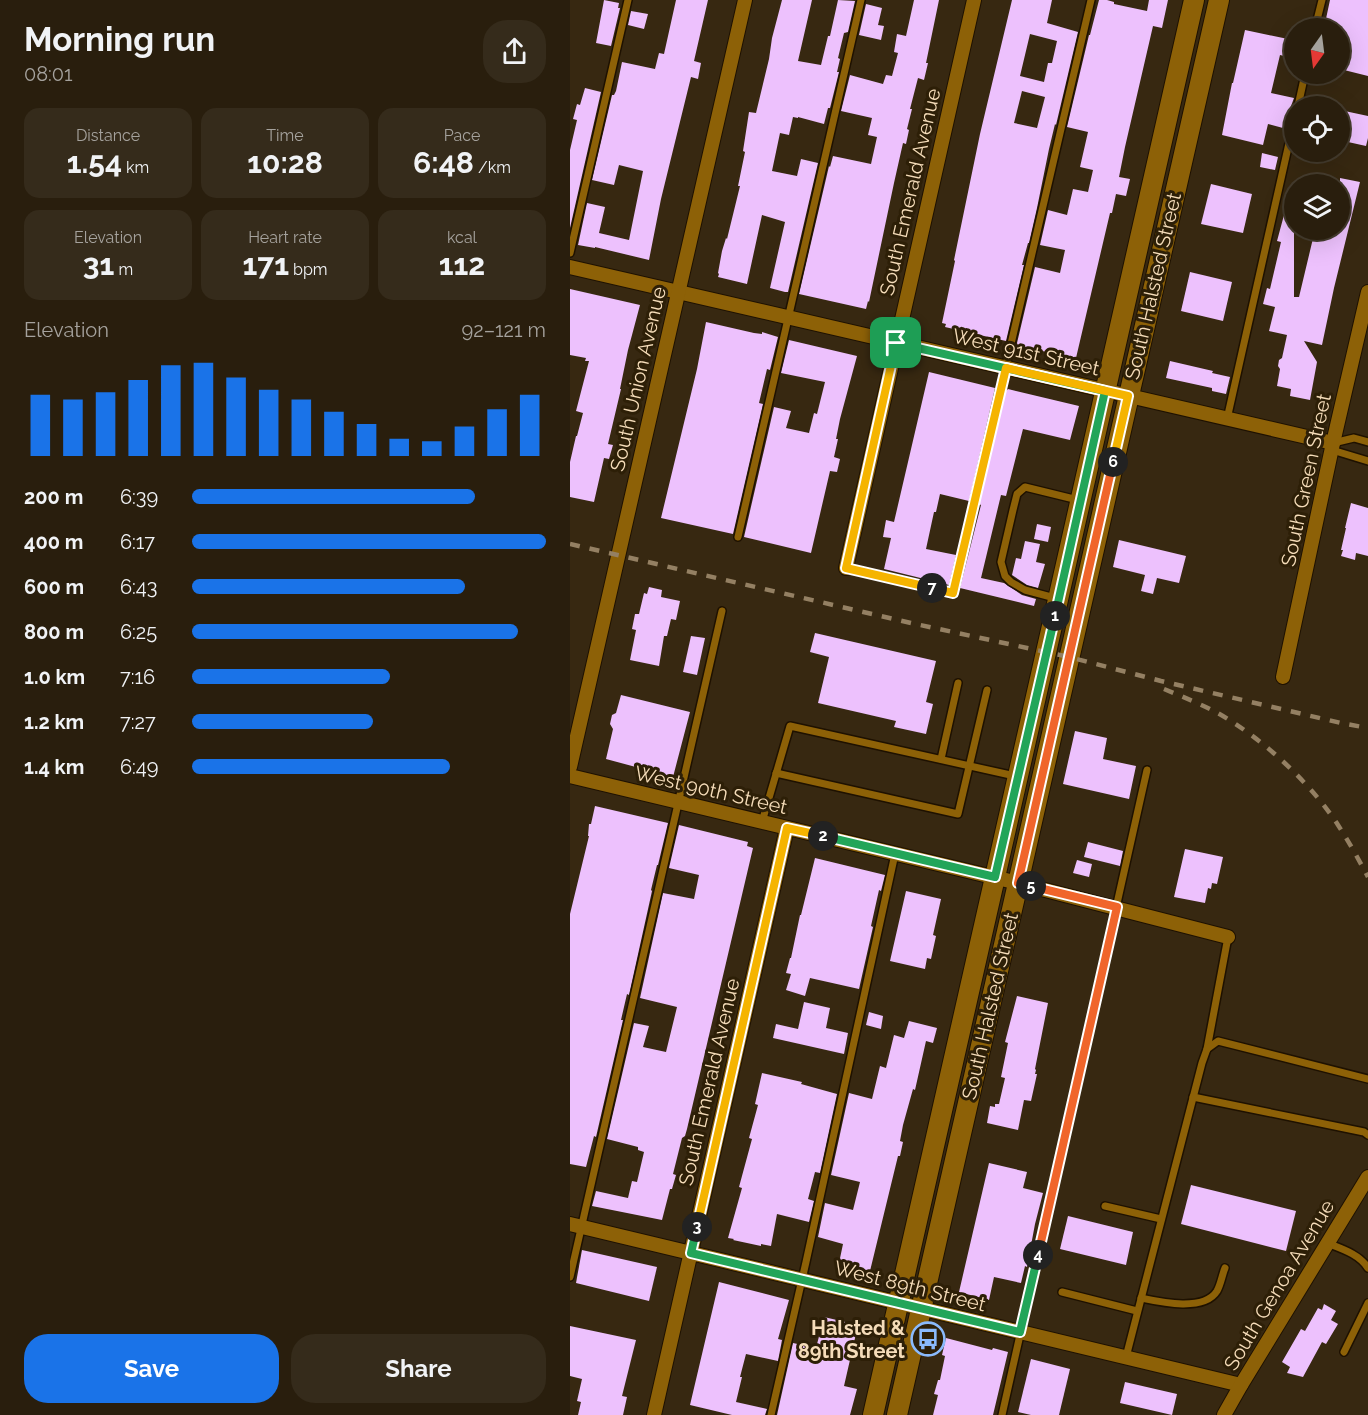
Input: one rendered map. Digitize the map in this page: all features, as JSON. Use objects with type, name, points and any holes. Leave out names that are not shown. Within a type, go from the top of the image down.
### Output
[{"type":"main road","name":"South Halsted Street","points":[[873,1415],[1194,0]]},
{"type":"main road","name":"South Halsted Street","points":[[897,1415],[1219,0]]},
{"type":"street","name":"South Union Avenue","points":[[570,767],[745,0]]},
{"type":"street","name":"South Emerald Avenue","points":[[846,568],[974,0]]},
{"type":"street","name":"West 91st Street","points":[[570,267],[1227,419],[1332,447]]},
{"type":"street","name":"South Green Street","points":[[1283,677],[1368,292]]},
{"type":"street","name":"West 90th Street","points":[[570,776],[995,877],[1228,937]]},
{"type":"street","name":"South Emerald Avenue","points":[[654,1415],[787,828]]},
{"type":"street","name":"South Genoa Avenue","points":[[1224,1415],[1368,1177]]},
{"type":"street","name":"West 89th Street","points":[[576,1225],[1241,1384]]},
{"type":"lane","points":[[570,253],[628,0]]},
{"type":"lane","points":[[738,537],[861,0]]},
{"type":"lane","points":[[846,568],[953,593],[1090,0]]},
{"type":"lane","points":[[1318,18],[1322,0]]},
{"type":"lane","points":[[1227,419],[1285,162]]},
{"type":"lane","points":[[1332,447],[1353,438],[1368,442]]},
{"type":"lane","points":[[1332,447],[1368,461]]},
{"type":"lane","points":[[1059,598],[1025,590],[1011,582],[1005,576],[1002,562],[1004,551],[1017,494],[1025,488],[1081,501]]},
{"type":"lane","points":[[570,1276],[576,1225],[679,802],[722,611]]},
{"type":"lane","points":[[941,759],[958,683]]},
{"type":"lane","points":[[776,773],[958,814],[987,690]]},
{"type":"lane","points":[[762,822],[790,726],[1018,776]]},
{"type":"lane","points":[[1002,1415],[1147,770]]},
{"type":"lane","points":[[771,1415],[896,854]]},
{"type":"lane","points":[[1126,1357],[1207,1049],[1228,937]]},
{"type":"lane","points":[[1207,1049],[1218,1041],[1368,1079]]},
{"type":"lane","points":[[1193,1097],[1364,1132],[1368,1135]]},
{"type":"lane","points":[[1105,1206],[1161,1219]]},
{"type":"lane","points":[[1327,1243],[1363,1260],[1368,1268]]},
{"type":"lane","points":[[1141,1298],[1164,1303],[1186,1304],[1206,1300],[1217,1292],[1225,1268]]},
{"type":"lane","points":[[1062,1293],[1137,1311]]},
{"type":"lane","points":[[1344,1352],[1368,1303]]},
{"type":"building","points":[[604,0],[619,3],[618,8],[620,8],[611,46],[596,43]]},
{"type":"building","points":[[676,0],[708,0],[694,61],[701,63],[698,79],[691,77],[661,199],[649,260],[578,245],[587,203],[605,207],[599,233],[629,240],[643,171],[619,165],[614,185],[592,180],[622,62],[655,69],[659,53],[664,54]]},
{"type":"building","points":[[782,0],[812,0],[798,61],[821,65],[838,0],[855,1],[848,32],[844,33],[838,58],[840,59],[837,72],[839,72],[824,124],[793,117],[789,135],[780,133],[772,171],[797,176],[801,159],[818,163],[788,292],[770,288],[785,222],[762,215],[747,284],[718,277],[722,251],[740,186],[738,186],[745,152],[743,151],[749,112],[756,113]]},
{"type":"building","points":[[914,0],[939,0],[924,80],[918,78],[910,109],[912,109],[907,129],[909,130],[906,144],[903,143],[869,302],[866,309],[799,294],[833,156],[871,164],[877,137],[868,135],[872,118],[841,111],[850,75],[883,84],[886,75],[892,76],[898,53],[894,52],[897,34],[906,36]]},
{"type":"building","points":[[1012,0],[1052,0],[1047,23],[1078,32],[1006,341],[945,327],[946,324],[942,323],[980,134]],"holes":[[[1030,34],[1057,41],[1052,63],[1048,63],[1044,82],[1020,76]],[[1022,91],[1045,97],[1037,128],[1014,123]]]},
{"type":"building","points":[[1099,0],[1147,11],[1149,0],[1168,0],[1162,28],[1153,26],[1125,147],[1119,177],[1130,179],[1126,196],[1116,194],[1112,213],[1110,213],[1076,358],[1018,346],[1017,343],[1035,267],[1060,273],[1065,250],[1040,245],[1048,210],[1067,215],[1073,189],[1088,192],[1093,170],[1080,167],[1088,132],[1067,127]]},
{"type":"building","points":[[1330,0],[1368,0],[1368,76],[1350,72],[1350,18],[1326,18]]},
{"type":"building","points":[[866,4],[882,8],[878,25],[884,26],[881,40],[859,35]]},
{"type":"building","points":[[631,11],[648,14],[644,29],[628,25]]},
{"type":"building","points":[[1245,30],[1284,38],[1284,56],[1280,55],[1271,93],[1285,96],[1284,125],[1283,128],[1268,124],[1263,145],[1222,135]]},
{"type":"building","points":[[585,88],[601,92],[570,228],[570,150],[577,120],[573,119]]},
{"type":"building","points":[[1350,112],[1368,116],[1366,146],[1350,142]]},
{"type":"building","points":[[1262,153],[1278,157],[1275,170],[1260,167]]},
{"type":"building","points":[[1350,180],[1360,182],[1350,223]]},
{"type":"building","points":[[1211,184],[1252,194],[1243,233],[1201,224]]},
{"type":"building","points":[[1284,215],[1284,240],[1294,240],[1294,297],[1299,297],[1313,240],[1346,240],[1322,345],[1304,341],[1317,362],[1310,400],[1290,396],[1291,389],[1277,386],[1279,360],[1282,358],[1287,335],[1269,331],[1275,307],[1263,304],[1267,288],[1270,289],[1281,242],[1277,241]]},
{"type":"building","points":[[1190,272],[1232,282],[1223,321],[1181,311]]},
{"type":"building","points":[[570,289],[640,305],[608,444],[613,445],[609,459],[604,458],[594,502],[570,497],[570,462],[583,413],[576,411],[589,361],[585,361],[586,358],[570,355]]},
{"type":"building","points":[[706,322],[778,337],[759,403],[763,404],[733,534],[661,518]]},
{"type":"building","points":[[789,340],[857,356],[836,439],[838,439],[834,457],[840,459],[837,472],[830,471],[811,553],[744,537],[774,407],[791,411],[786,428],[809,433],[814,413],[817,414],[825,382],[781,373]]},
{"type":"building","points":[[1170,361],[1230,377],[1226,394],[1212,391],[1212,388],[1166,378]]},
{"type":"building","points":[[929,372],[995,388],[969,501],[940,494],[936,512],[934,512],[926,549],[956,555],[949,585],[884,569],[891,538],[883,537],[886,520],[894,522]]},
{"type":"building","points":[[1008,389],[1079,406],[1070,440],[1023,429],[1006,496],[1001,495],[981,578],[1004,583],[1022,595],[1036,599],[1034,606],[960,588]]},
{"type":"building","points":[[1351,503],[1368,508],[1368,556],[1356,553],[1355,560],[1341,556]]},
{"type":"building","points":[[1037,524],[1051,527],[1048,542],[1034,539]]},
{"type":"building","points":[[1119,540],[1186,556],[1179,583],[1157,578],[1153,594],[1141,591],[1145,575],[1113,567]]},
{"type":"building","points":[[1025,541],[1040,544],[1036,562],[1045,564],[1038,588],[1027,585],[1012,575],[1016,558],[1021,559]]},
{"type":"building","points":[[649,587],[662,590],[661,597],[680,601],[676,620],[671,619],[667,636],[664,636],[659,666],[630,660],[636,630],[632,629],[635,614],[639,614],[644,593],[647,594]]},
{"type":"building","points":[[815,633],[936,661],[926,702],[933,704],[926,734],[894,727],[896,721],[818,703],[829,657],[810,652]]},
{"type":"building","points":[[691,636],[705,638],[697,675],[683,672]]},
{"type":"building","points":[[621,695],[690,712],[673,777],[606,759],[613,729],[610,724],[612,715],[616,713]]},
{"type":"building","points":[[1075,731],[1107,738],[1103,759],[1136,766],[1129,799],[1063,784]]},
{"type":"building","points":[[595,806],[668,823],[596,1137],[594,1136],[586,1167],[570,1164],[570,914]]},
{"type":"building","points":[[679,825],[748,842],[747,846],[753,848],[687,1129],[682,1138],[673,1174],[676,1175],[662,1220],[592,1206],[596,1191],[628,1198],[632,1181],[637,1182],[644,1152],[638,1150],[638,1147],[607,1139],[634,1023],[649,1026],[643,1047],[666,1052],[677,1007],[640,998],[663,893],[694,899],[699,875],[669,868]]},
{"type":"building","points":[[1088,842],[1123,851],[1120,866],[1084,857]]},
{"type":"building","points":[[1185,849],[1223,857],[1217,884],[1212,883],[1211,889],[1208,888],[1205,903],[1174,897]]},
{"type":"building","points":[[815,858],[885,875],[881,891],[879,890],[859,989],[810,978],[805,996],[786,990],[791,974],[786,973]]},
{"type":"building","points":[[1077,860],[1092,864],[1089,877],[1073,873]]},
{"type":"building","points":[[906,891],[941,899],[933,935],[936,936],[931,959],[927,958],[925,969],[890,961]]},
{"type":"building","points":[[1017,996],[1048,1003],[1031,1101],[1024,1100],[1018,1130],[987,1123],[990,1106],[995,1107],[995,1104],[999,1104],[1005,1078],[1001,1077],[1008,1043],[1005,1042]]},
{"type":"building","points":[[804,1002],[830,1008],[826,1028],[848,1033],[844,1054],[773,1038],[776,1024],[798,1029]]},
{"type":"building","points":[[869,1012],[883,1016],[881,1029],[866,1025]]},
{"type":"building","points":[[909,1021],[937,1028],[933,1043],[926,1041],[915,1090],[913,1089],[903,1125],[900,1156],[898,1156],[870,1271],[839,1263],[843,1244],[818,1237],[825,1203],[853,1210],[860,1182],[831,1175],[849,1093],[872,1099],[880,1066],[886,1068],[894,1035],[904,1038]]},
{"type":"building","points":[[762,1073],[802,1082],[801,1084],[837,1094],[820,1173],[815,1172],[808,1199],[814,1201],[809,1222],[777,1214],[771,1246],[761,1244],[761,1246],[728,1238],[742,1188],[739,1187],[752,1139],[749,1138],[758,1105],[755,1104]]},
{"type":"building","points":[[989,1163],[1027,1172],[1023,1188],[1043,1193],[1027,1267],[1025,1266],[1021,1283],[994,1277],[989,1300],[959,1292]]},
{"type":"building","points":[[1191,1185],[1296,1211],[1286,1251],[1181,1224]]},
{"type":"building","points":[[1068,1216],[1133,1232],[1126,1265],[1060,1249]]},
{"type":"building","points":[[582,1250],[657,1267],[649,1301],[576,1283]]},
{"type":"building","points":[[719,1282],[789,1300],[778,1339],[782,1340],[778,1361],[746,1354],[740,1377],[742,1377],[736,1402],[767,1409],[765,1415],[732,1415],[690,1405]]},
{"type":"building","points":[[1324,1304],[1336,1311],[1331,1320],[1338,1324],[1326,1344],[1322,1342],[1303,1377],[1287,1373],[1290,1367],[1282,1362],[1301,1329],[1305,1331],[1318,1308],[1322,1310]]},
{"type":"building","points":[[824,1317],[858,1325],[844,1386],[857,1389],[850,1415],[777,1415],[793,1343],[816,1348]]},
{"type":"building","points":[[570,1326],[636,1340],[622,1396],[627,1397],[623,1415],[578,1415],[581,1402],[577,1401],[582,1379],[570,1376]]},
{"type":"building","points":[[946,1338],[1008,1352],[993,1415],[933,1415],[938,1395],[934,1394],[938,1380],[940,1380]]},
{"type":"building","points":[[1031,1359],[1070,1369],[1059,1415],[1031,1415],[1018,1412]]},
{"type":"building","points":[[1125,1382],[1177,1394],[1172,1415],[1120,1403]]},
{"type":"railway","points":[[570,544],[1069,657],[1161,681],[1368,728]]},
{"type":"railway","points":[[1164,689],[1208,708],[1266,746],[1298,776],[1326,808],[1368,877]]},
{"type":"place","name":"Halsted & 89th Street","points":[[928,1339]]},
{"type":"route","points":[[896,343],[846,568],[953,593],[1006,368],[1105,391],[1128,396],[1018,883],[1117,907],[1020,1332],[691,1253],[787,828],[995,877],[1070,550],[1105,391],[918,347],[896,343]]}]
